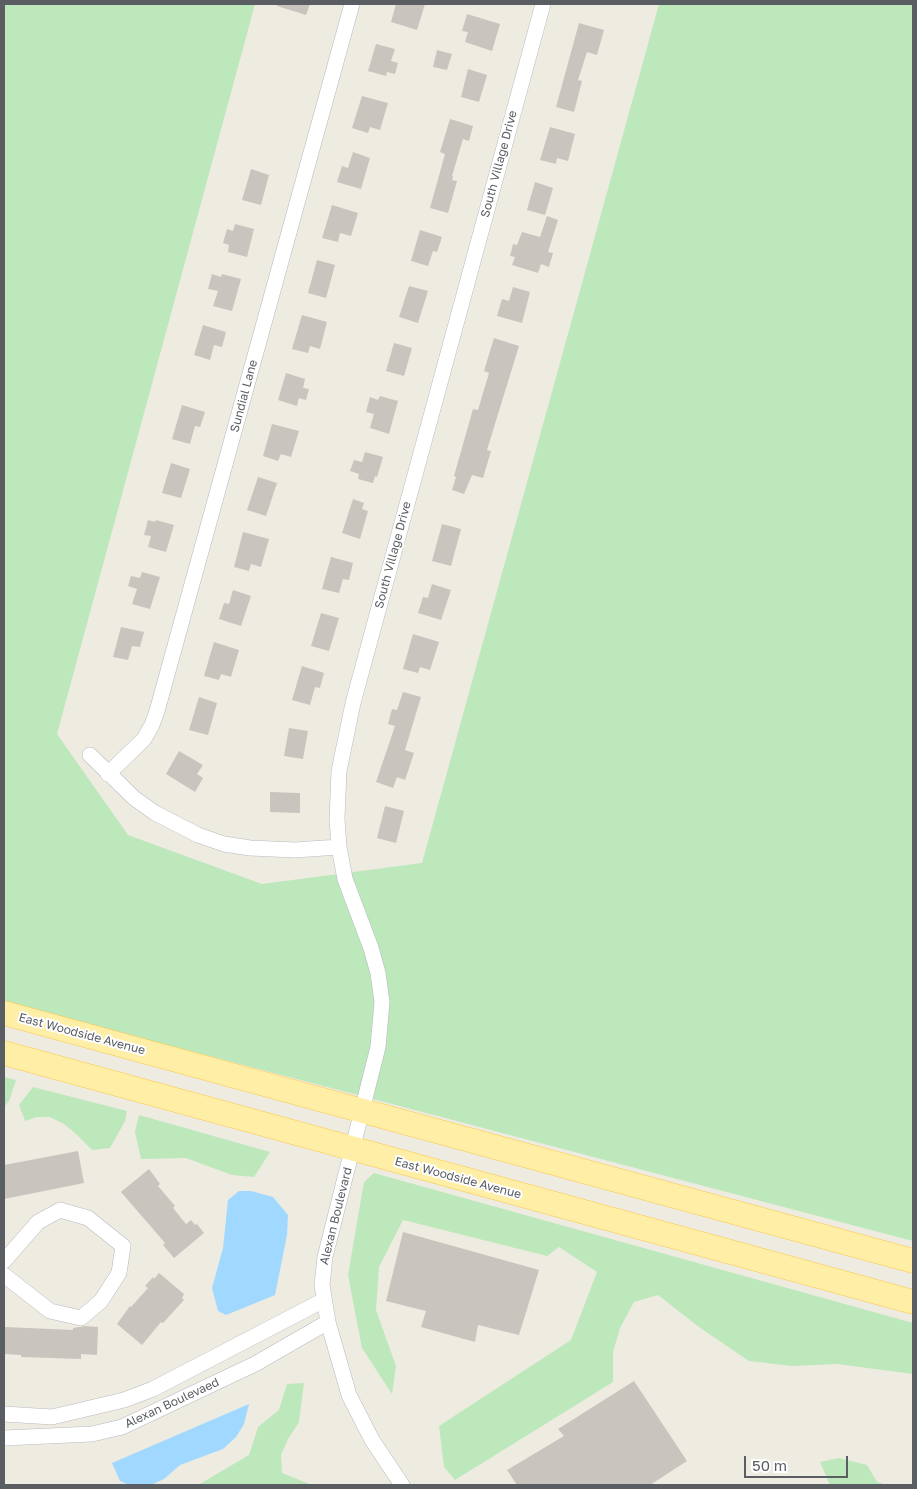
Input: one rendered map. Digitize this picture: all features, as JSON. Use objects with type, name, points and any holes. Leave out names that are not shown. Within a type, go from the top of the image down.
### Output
[{"type":"main road","name":"East Woodside Avenue","points":[[4,1013],[913,1261]]},
{"type":"main road","name":"East Woodside Avenue","points":[[4,1053],[913,1302]]},
{"type":"street","name":"Sundial Lane","points":[[108,774],[144,739],[157,711],[352,4]]},
{"type":"street","name":"South Village Drive","points":[[362,1110],[378,1047],[382,1002],[378,973],[371,948],[345,879],[339,847],[337,795],[339,771],[346,730],[543,4]]},
{"type":"street","points":[[90,755],[134,798],[155,813],[198,835],[224,844],[273,850],[339,847]]},
{"type":"street","name":"Alexan Boulevard","points":[[362,1110],[322,1271],[324,1300],[328,1322],[349,1395],[372,1440],[402,1485]]},
{"type":"street","points":[[4,1261],[38,1222],[60,1210],[88,1218],[123,1246],[119,1273],[101,1301],[81,1318],[50,1311],[4,1274]]},
{"type":"street","name":"Alexan Boulevaed","points":[[4,1414],[52,1418],[112,1404],[153,1389],[324,1300]]},
{"type":"street","name":"Alexan Boulevaed","points":[[4,1438],[92,1434],[122,1426],[255,1364],[328,1322]]},
{"type":"street","points":[[134,1396],[143,1417]]},
{"type":"green space","points":[[4,4],[255,4],[57,734],[128,835],[262,884],[422,863],[659,4],[913,4],[913,1241],[4,1002]]},
{"type":"green space","points":[[4,1077],[16,1080],[9,1101],[4,1107]]},
{"type":"green space","points":[[33,1087],[127,1111],[125,1121],[110,1148],[92,1150],[64,1124],[50,1117],[37,1117],[25,1121],[19,1105]]},
{"type":"green space","points":[[139,1115],[270,1152],[254,1177],[232,1175],[186,1158],[141,1159],[135,1132]]},
{"type":"green space","points":[[374,1173],[913,1323],[913,1374],[837,1364],[792,1366],[749,1361],[699,1327],[658,1295],[634,1302],[620,1328],[613,1352],[613,1382],[455,1480],[444,1467],[439,1426],[571,1340],[597,1272],[559,1247],[547,1256],[403,1220],[379,1267],[376,1310],[396,1366],[392,1394],[362,1348],[348,1275],[364,1182]]},
{"type":"green space","points":[[304,1383],[299,1422],[288,1439],[281,1455],[282,1473],[312,1485],[198,1485],[249,1455],[258,1427],[279,1410],[287,1384]]},
{"type":"green space","points":[[839,1458],[867,1465],[877,1482],[887,1485],[830,1485],[820,1462]]},
{"type":"water","points":[[239,1191],[251,1191],[273,1197],[288,1215],[287,1235],[275,1295],[226,1315],[218,1311],[212,1288],[223,1248],[228,1200]]},
{"type":"water","points":[[249,1404],[244,1424],[236,1437],[223,1449],[180,1465],[164,1479],[151,1485],[129,1485],[120,1481],[112,1463]]},
{"type":"building","points":[[277,4],[310,4],[306,15],[277,6]]},
{"type":"building","points":[[396,4],[425,4],[417,30],[391,22]]},
{"type":"building","points":[[467,14],[500,24],[492,51],[465,42],[468,32],[462,31]]},
{"type":"building","points":[[579,23],[604,30],[597,55],[587,52],[578,80],[582,81],[574,112],[556,107]]},
{"type":"building","points":[[376,44],[395,49],[391,61],[398,63],[395,74],[387,72],[386,76],[368,71]]},
{"type":"building","points":[[437,50],[452,54],[447,70],[433,67]]},
{"type":"building","points":[[468,69],[487,75],[479,102],[461,97]]},
{"type":"building","points":[[362,96],[388,103],[380,130],[370,127],[368,133],[352,128]]},
{"type":"building","points":[[450,119],[473,126],[469,141],[463,139],[452,176],[452,180],[457,181],[448,213],[430,208],[445,154],[440,152]]},
{"type":"building","points":[[550,127],[575,134],[568,161],[557,158],[556,164],[540,160]]},
{"type":"building","points":[[353,152],[370,158],[361,189],[337,182],[342,166],[348,168]]},
{"type":"building","points":[[251,169],[269,175],[261,205],[242,200]]},
{"type":"building","points":[[535,182],[553,188],[545,215],[527,210]]},
{"type":"building","points":[[332,205],[358,213],[351,236],[340,233],[338,242],[322,238]]},
{"type":"building","points":[[547,216],[558,220],[548,252],[553,253],[549,267],[541,264],[538,273],[512,265],[515,257],[510,256],[513,244],[517,245],[522,232],[540,237]]},
{"type":"building","points":[[235,224],[254,229],[247,257],[228,252],[229,245],[223,243],[227,229],[233,231]]},
{"type":"building","points":[[420,230],[442,237],[437,252],[433,251],[428,266],[411,261]]},
{"type":"building","points":[[317,260],[335,265],[326,298],[308,293]]},
{"type":"building","points":[[212,274],[221,277],[222,274],[241,279],[232,311],[213,306],[218,291],[208,289]]},
{"type":"building","points":[[409,286],[428,291],[418,323],[399,317]]},
{"type":"building","points":[[513,287],[530,292],[522,323],[497,316],[502,299],[509,301]]},
{"type":"building","points":[[302,315],[327,322],[320,349],[310,346],[308,353],[292,349]]},
{"type":"building","points":[[203,325],[226,332],[222,347],[214,345],[210,360],[194,355]]},
{"type":"building","points":[[494,338],[519,346],[487,450],[491,451],[483,478],[472,475],[464,494],[452,490],[456,477],[454,476],[473,409],[478,410],[489,373],[484,371]]},
{"type":"building","points":[[394,343],[412,348],[404,376],[386,371]]},
{"type":"building","points":[[286,373],[305,379],[303,388],[309,389],[306,400],[299,398],[297,406],[278,400]]},
{"type":"building","points":[[380,396],[398,401],[389,434],[370,428],[374,414],[366,412],[370,397],[378,400]]},
{"type":"building","points":[[182,405],[205,412],[200,427],[195,426],[190,444],[172,439]]},
{"type":"building","points":[[272,424],[299,431],[291,457],[281,454],[278,461],[263,456]]},
{"type":"building","points":[[365,452],[383,457],[377,477],[375,476],[373,483],[358,479],[359,474],[350,471],[354,460],[362,462]]},
{"type":"building","points":[[171,463],[190,469],[181,498],[162,493]]},
{"type":"building","points":[[258,477],[277,483],[266,516],[247,510]]},
{"type":"building","points":[[353,499],[364,503],[362,509],[368,511],[360,539],[342,533]]},
{"type":"building","points":[[148,520],[155,522],[156,520],[174,525],[166,552],[148,547],[151,536],[144,535]]},
{"type":"building","points":[[442,524],[461,529],[451,566],[432,561]]},
{"type":"building","points":[[243,532],[269,539],[261,567],[251,564],[249,571],[234,567]]},
{"type":"building","points":[[331,557],[353,563],[349,580],[343,579],[339,593],[322,589]]},
{"type":"building","points":[[142,572],[160,577],[150,609],[132,604],[137,589],[128,586],[131,576],[140,578]]},
{"type":"building","points":[[432,584],[451,590],[441,620],[418,613],[423,597],[428,598]]},
{"type":"building","points":[[233,590],[251,596],[241,626],[219,619],[224,603],[229,604]]},
{"type":"building","points":[[321,613],[339,618],[329,651],[311,646]]},
{"type":"building","points":[[121,627],[144,632],[140,647],[132,646],[128,660],[113,657]]},
{"type":"building","points":[[413,634],[439,642],[430,670],[420,667],[418,673],[403,669]]},
{"type":"building","points":[[214,642],[239,650],[231,677],[221,674],[219,680],[204,676]]},
{"type":"building","points":[[302,666],[324,673],[320,688],[315,687],[310,705],[292,700]]},
{"type":"building","points":[[403,692],[421,697],[405,750],[414,753],[405,780],[397,777],[393,788],[376,782],[395,726],[388,724],[392,709],[397,710]]},
{"type":"building","points":[[199,697],[217,703],[208,735],[189,730]]},
{"type":"building","points":[[289,728],[308,731],[303,759],[284,756]]},
{"type":"building","points":[[179,751],[203,765],[197,774],[203,778],[195,792],[166,774]]},
{"type":"building","points":[[270,792],[300,793],[300,813],[270,812]]},
{"type":"building","points":[[385,806],[404,811],[396,843],[377,838]]},
{"type":"building","points":[[78,1151],[84,1183],[4,1199],[4,1165]]},
{"type":"building","points":[[149,1169],[160,1184],[158,1186],[175,1206],[173,1208],[186,1224],[191,1220],[204,1233],[174,1258],[163,1245],[165,1243],[121,1192]]},
{"type":"building","points":[[403,1232],[539,1270],[519,1335],[478,1325],[475,1342],[421,1327],[426,1311],[386,1301]]},
{"type":"building","points":[[159,1273],[184,1294],[182,1298],[184,1300],[163,1323],[161,1322],[142,1345],[117,1324],[130,1306],[148,1288],[145,1286]]},
{"type":"building","points":[[85,1326],[98,1327],[97,1355],[81,1354],[81,1359],[21,1357],[21,1355],[4,1354],[5,1327],[73,1330],[73,1328]]},
{"type":"building","points":[[634,1381],[687,1461],[650,1485],[517,1485],[507,1470],[564,1436],[558,1429]]}]
